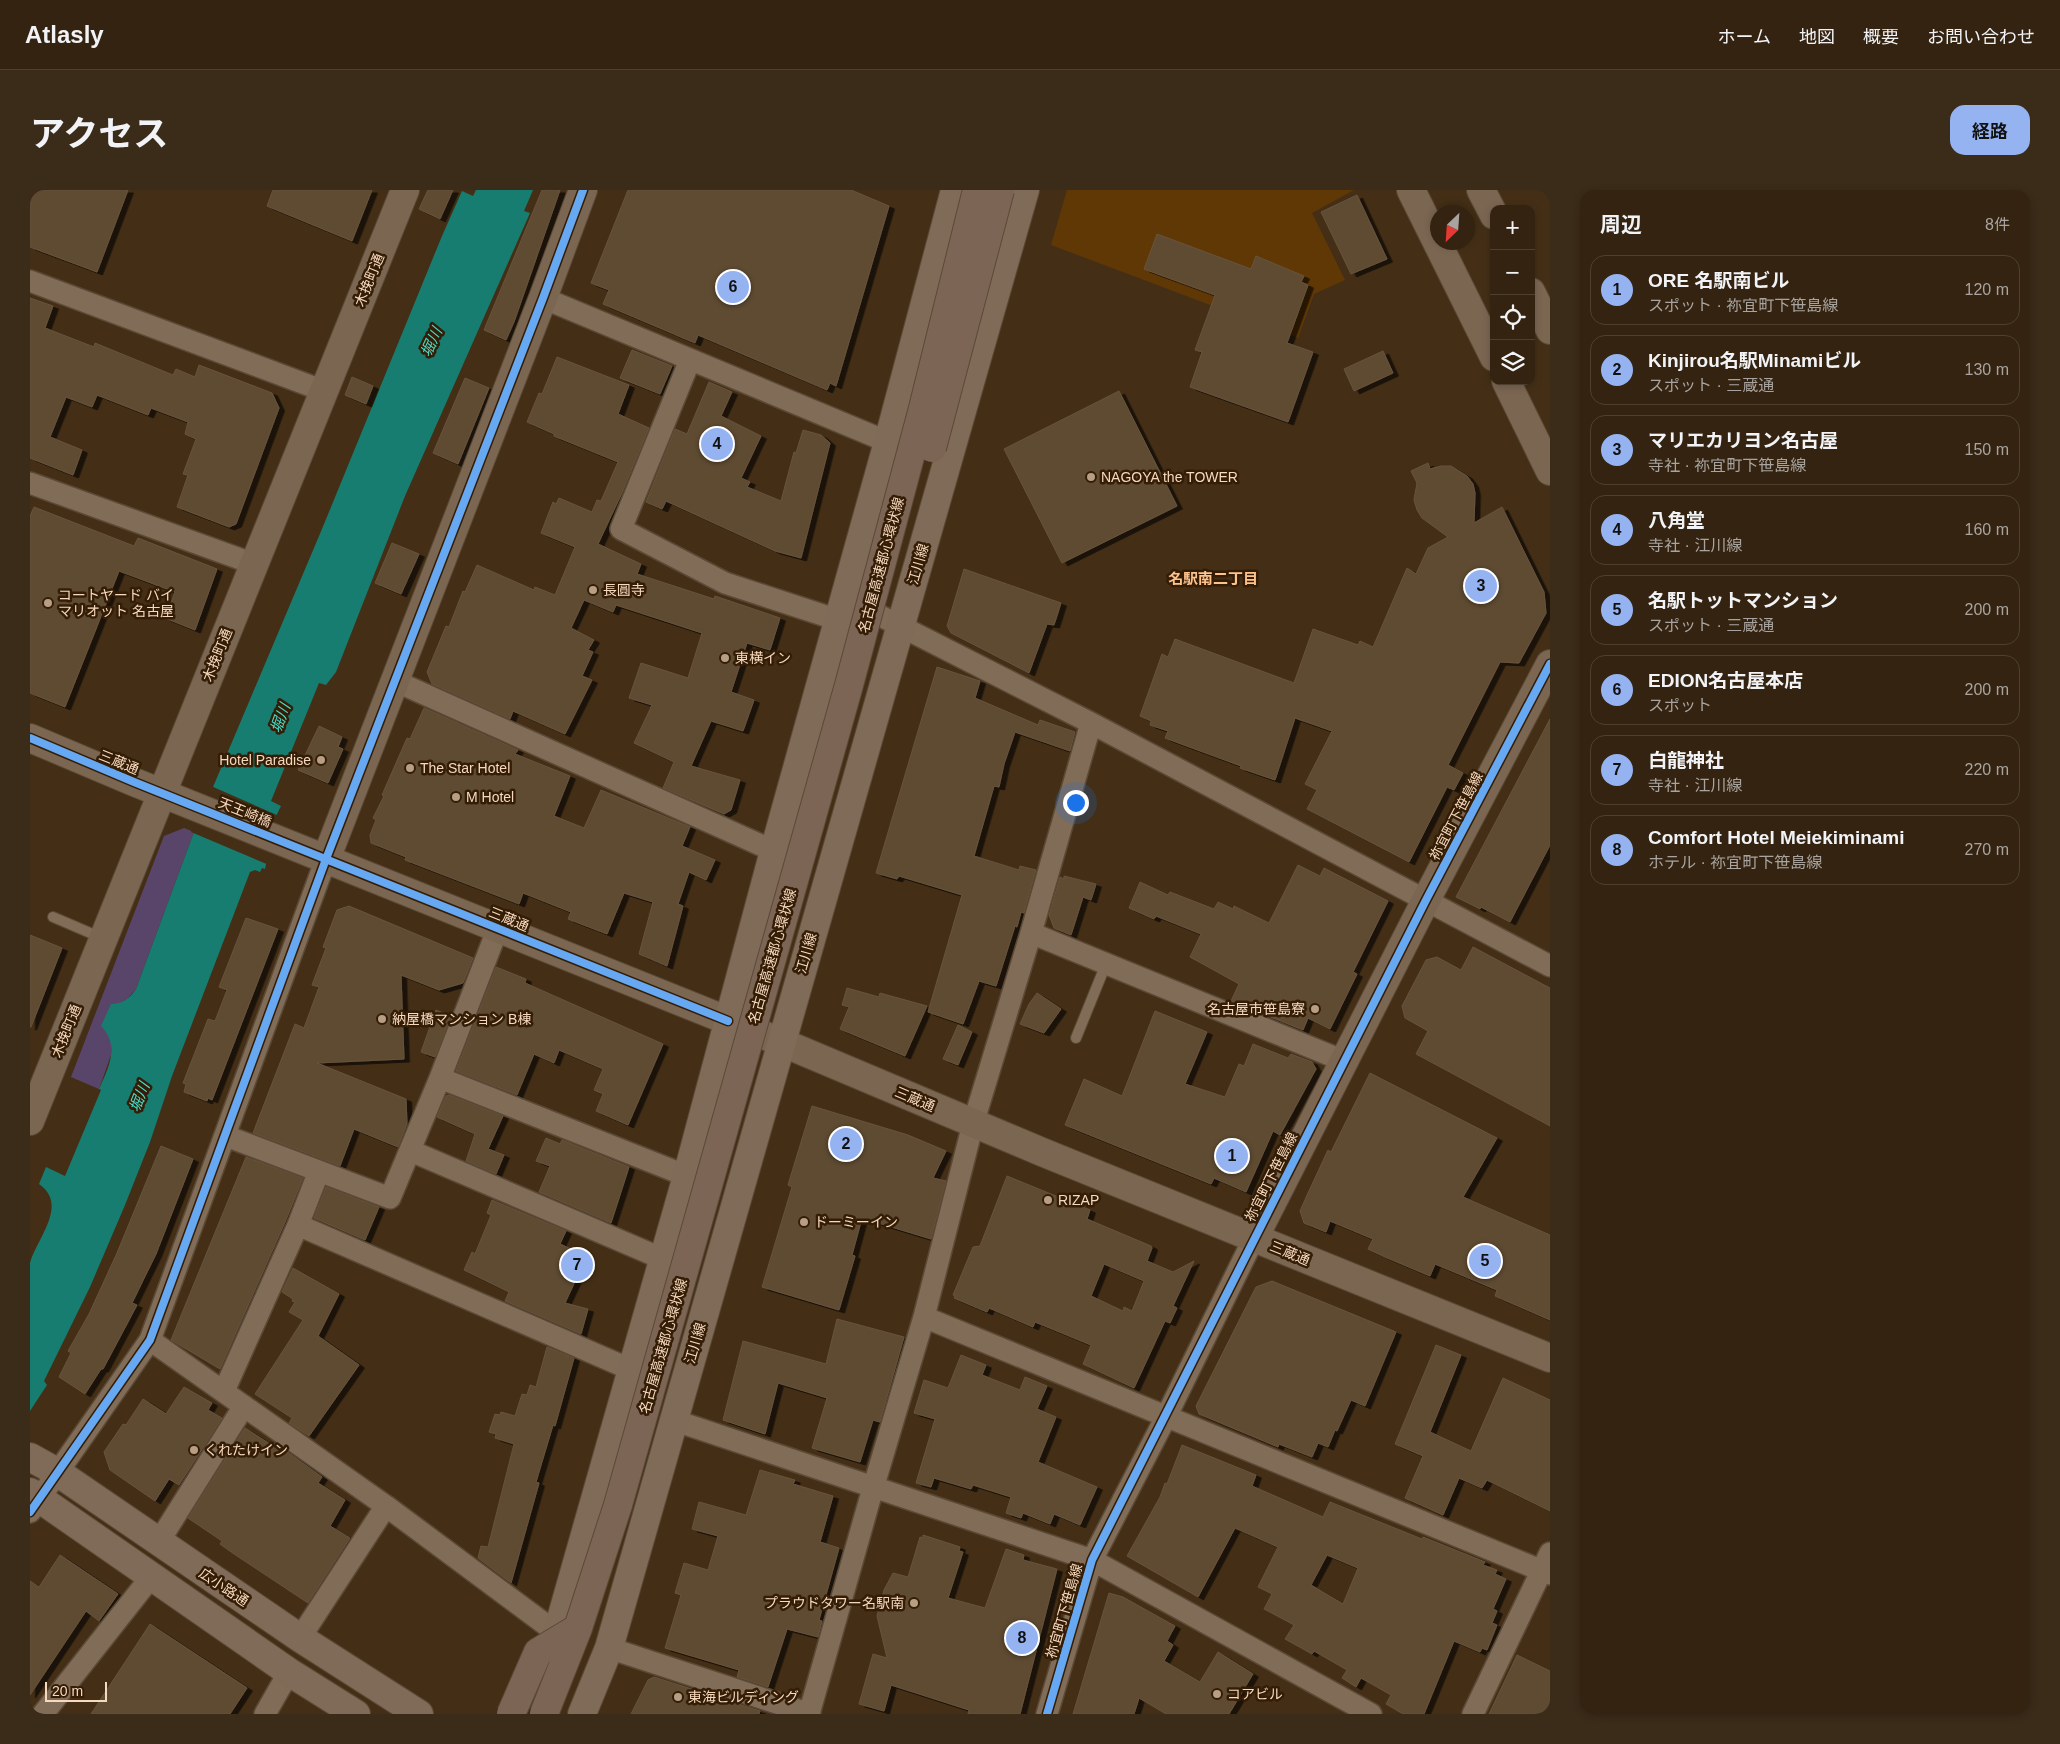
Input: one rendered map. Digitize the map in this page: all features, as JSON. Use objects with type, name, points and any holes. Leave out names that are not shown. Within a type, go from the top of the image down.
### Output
[{"type":"highway","points":[[848,685],[891,596],[1000,190]]},
{"type":"highway","name":"名古屋高速都心環状線","points":[[544,1714],[567,1630],[618,1505],[848,685],[922,412],[956,192]]},
{"type":"highway","points":[[511,1714],[538,1652],[567,1630]]},
{"type":"main road","name":"江川線","points":[[582,1714],[609,1648],[1024,190]]},
{"type":"main road","points":[[523,1714],[567,1630],[632,1370],[687,1176],[774,851],[956,192]]},
{"type":"main road","name":"広小路通","points":[[30,1457],[57,1472],[158,1543],[300,1638],[420,1714]]},
{"type":"main road","points":[[33,1501],[151,1577],[289,1672],[356,1714]]},
{"type":"street","name":"木挽町通","points":[[30,1121],[405,190]]},
{"type":"street","points":[[33,1501],[57,1472],[150,1340],[326,859],[583,190]]},
{"type":"street","points":[[1411,190],[1490,349]]},
{"type":"street","points":[[1482,190],[1490,207]]},
{"type":"street","points":[[30,281],[324,391]]},
{"type":"street","points":[[1532,295],[1550,330]]},
{"type":"street","points":[[543,298],[888,442]]},
{"type":"street","points":[[690,360],[621,529],[725,583],[841,609],[900,625],[1550,966]]},
{"type":"street","points":[[1508,385],[1550,471]]},
{"type":"street","points":[[30,483],[254,564]]},
{"type":"street","name":"祢宜町下笹島線","points":[[1047,1714],[1092,1560],[1167,1416],[1254,1238],[1426,900],[1550,664]]},
{"type":"street","points":[[395,681],[774,851]]},
{"type":"street","points":[[609,1648],[810,1714],[924,1317],[973,1124],[1031,933],[1090,723]]},
{"type":"street","name":"三蔵通","points":[[30,738],[200,807]]},
{"type":"street","name":"天王崎橋","points":[[200,807],[280,840]]},
{"type":"street","name":"三蔵通","points":[[280,840],[781,1042],[973,1124],[1550,1358]]},
{"type":"street","points":[[226,1136],[390,1198],[411,1151],[498,928]]},
{"type":"street","points":[[1031,933],[1344,1061]]},
{"type":"street","points":[[440,1078],[687,1176]]},
{"type":"street","points":[[411,1151],[663,1259]]},
{"type":"street","points":[[224,1391],[298,1224],[319,1171]]},
{"type":"street","points":[[298,1224],[632,1370]]},
{"type":"street","points":[[924,1317],[1167,1416],[1547,1566],[1473,1714]]},
{"type":"street","points":[[150,1340],[386,1506],[567,1630]]},
{"type":"street","points":[[158,1543],[244,1406]]},
{"type":"street","points":[[673,1420],[1092,1560],[1371,1714]]},
{"type":"street","points":[[300,1638],[386,1506]]},
{"type":"street","points":[[42,1714],[151,1577]]},
{"type":"street","points":[[265,1714],[289,1672]]},
{"type":"lane","points":[[53,918],[103,938]]},
{"type":"lane","points":[[1076,1038],[1106,964]]},
{"type":"shaded area","points":[[1067,190],[1354,190],[1312,213],[1345,280],[1314,294],[1298,338],[1051,245]]},
{"type":"shaded area","points":[[184,828],[194,832],[136,989],[127,999],[118,1004],[109,1033],[112,1044],[111,1055],[99,1089],[71,1077],[164,836]]},
{"type":"water","name":"堀川","points":[[476,190],[533,190],[524,211],[530,213],[405,496],[336,672],[326,685],[319,683],[271,801],[281,806],[277,814],[265,869],[262,868],[260,872],[255,870],[250,872],[125,1205],[90,1287],[44,1381],[47,1385],[30,1411],[30,1263],[44,1233],[51,1212],[48,1192],[39,1184],[46,1167],[65,1176],[101,1090],[99,1089],[111,1056],[110,1041],[107,1033],[101,1026],[111,1004],[125,1000],[136,989],[194,832],[322,529],[442,236],[462,191],[473,196]]},
{"type":"pier","points":[[211,786],[279,816],[269,865],[191,832]]},
{"type":"building","points":[[30,190],[128,190],[97,272],[30,247]]},
{"type":"building","points":[[273,190],[372,190],[352,241],[267,206]]},
{"type":"building","points":[[428,190],[453,190],[440,219],[419,209]]},
{"type":"building","points":[[542,190],[560,190],[506,340],[484,330]]},
{"type":"building","points":[[628,190],[851,190],[889,206],[836,386],[830,383],[827,390],[698,335],[695,343],[603,304],[609,290],[591,283]]},
{"type":"building","points":[[1357,195],[1387,259],[1351,274],[1321,212]]},
{"type":"building","points":[[1157,234],[1251,269],[1256,256],[1304,276],[1301,282],[1308,285],[1287,343],[1313,352],[1288,422],[1190,387],[1202,352],[1195,350],[1215,295],[1144,269]]},
{"type":"building","points":[[30,298],[53,306],[45,328],[94,347],[95,343],[173,375],[176,369],[195,377],[199,365],[272,393],[279,408],[236,524],[229,527],[177,507],[188,475],[183,474],[196,439],[185,434],[188,422],[151,408],[148,415],[97,395],[92,407],[66,397],[50,437],[82,450],[73,475],[30,458]]},
{"type":"building","points":[[632,350],[672,366],[660,394],[620,378]]},
{"type":"building","points":[[1383,351],[1393,373],[1354,391],[1344,369]]},
{"type":"building","points":[[557,357],[629,385],[618,414],[649,428],[598,544],[641,564],[637,574],[714,599],[715,596],[780,618],[770,650],[747,643],[731,692],[754,700],[743,731],[711,721],[691,766],[740,780],[731,810],[724,814],[663,788],[674,762],[634,743],[652,705],[629,698],[641,663],[688,678],[702,633],[616,605],[613,612],[584,600],[571,628],[594,640],[588,650],[593,652],[582,676],[592,680],[565,734],[513,711],[510,719],[432,684],[427,672],[446,626],[449,627],[463,591],[465,592],[477,565],[534,590],[535,587],[555,595],[575,547],[541,533],[553,502],[556,504],[559,498],[592,512],[597,500],[601,501],[618,462],[554,436],[554,434],[527,422],[539,393],[542,394]]},
{"type":"building","points":[[352,377],[373,386],[366,404],[345,395]]},
{"type":"building","points":[[465,378],[489,388],[458,464],[433,453]]},
{"type":"building","points":[[709,382],[732,392],[721,416],[761,436],[741,478],[750,482],[747,487],[781,501],[794,452],[796,453],[803,430],[821,435],[830,443],[801,558],[775,551],[666,501],[662,509],[646,502],[675,429],[687,434]]},
{"type":"building","name":"NAGOYA the TOWER","points":[[1119,391],[1177,506],[1062,563],[1004,449]]},
{"type":"building","points":[[1428,463],[1430,469],[1451,466],[1467,476],[1473,484],[1475,493],[1474,523],[1502,507],[1544,592],[1546,613],[1519,663],[1500,662],[1448,765],[1463,773],[1454,790],[1447,787],[1409,862],[1307,809],[1317,790],[1305,784],[1332,731],[1295,718],[1275,780],[1165,738],[1168,731],[1150,725],[1151,721],[1140,716],[1162,654],[1168,657],[1175,639],[1294,683],[1313,629],[1358,645],[1360,641],[1373,647],[1407,568],[1416,574],[1428,548],[1448,537],[1422,518],[1414,500],[1417,483],[1411,471]]},
{"type":"building","points":[[34,507],[134,546],[138,538],[217,569],[195,630],[165,618],[175,592],[119,571],[65,707],[30,693],[30,516]]},
{"type":"building","points":[[392,543],[419,554],[401,594],[375,583]]},
{"type":"building","points":[[964,569],[1061,603],[1054,625],[1047,624],[1029,673],[951,633],[947,626]]},
{"type":"building","points":[[937,667],[980,681],[975,698],[1038,725],[1040,720],[1075,732],[1070,751],[1015,732],[1004,764],[999,787],[994,786],[974,856],[1019,870],[1020,866],[1036,870],[1024,913],[1021,912],[1017,927],[1015,926],[996,986],[979,981],[963,1024],[928,1012],[962,895],[899,876],[897,879],[876,873]]},
{"type":"building","points":[[424,708],[518,750],[515,754],[570,776],[554,816],[584,828],[601,790],[690,827],[682,846],[715,860],[706,880],[689,872],[678,904],[683,906],[667,966],[639,954],[653,902],[624,893],[607,934],[568,919],[571,912],[523,893],[519,904],[405,860],[406,857],[371,843],[370,835],[376,820],[373,818],[384,796],[382,795],[407,738],[410,739]]},
{"type":"building","points":[[1550,719],[1550,845],[1510,922],[1456,897]]},
{"type":"building","name":"Hotel Paradise","points":[[319,726],[342,737],[338,747],[343,749],[328,783],[298,770]]},
{"type":"building","points":[[1298,865],[1320,876],[1324,868],[1388,901],[1353,972],[1357,974],[1330,1029],[1308,1018],[1303,1030],[1231,1001],[1239,984],[1190,957],[1201,934],[1156,916],[1154,919],[1129,908],[1140,882],[1168,895],[1170,892],[1214,909],[1218,902],[1233,909],[1234,906],[1269,923]]},
{"type":"building","points":[[1064,876],[1096,884],[1091,900],[1083,897],[1071,935],[1054,928],[1049,915],[1060,877],[1064,879]]},
{"type":"building","points":[[349,906],[473,958],[463,983],[439,990],[401,975],[404,1059],[317,1063],[406,1099],[407,1124],[398,1147],[354,1129],[340,1166],[253,1133],[295,1024],[304,1028],[319,987],[312,985],[326,948],[323,947],[337,910]]},
{"type":"building","points":[[246,918],[278,929],[212,1100],[208,1098],[207,1101],[184,1092],[186,1084],[183,1083],[208,1019],[215,1021],[227,990],[219,987]]},
{"type":"building","points":[[30,935],[62,948],[31,1027],[30,1027]]},
{"type":"building","points":[[1473,947],[1550,988],[1550,1126],[1416,1054],[1428,1031],[1405,1018],[1402,1006],[1426,960],[1437,957],[1461,970]]},
{"type":"building","points":[[496,967],[526,979],[525,983],[663,1044],[628,1125],[596,1111],[603,1094],[594,1090],[603,1069],[559,1050],[554,1063],[534,1054],[517,1095],[456,1071]]},
{"type":"building","points":[[847,988],[879,997],[880,993],[927,1006],[905,1056],[840,1029],[849,1007],[842,1005]]},
{"type":"building","points":[[1037,993],[1061,1009],[1044,1033],[1020,1024],[1029,1004]]},
{"type":"building","points":[[436,1010],[451,1016],[435,1057],[421,1052]]},
{"type":"building","points":[[1155,1011],[1207,1032],[1185,1084],[1225,1097],[1239,1064],[1244,1066],[1253,1044],[1288,1058],[1291,1054],[1312,1062],[1316,1069],[1280,1135],[1273,1131],[1246,1192],[1214,1178],[1211,1184],[1065,1125],[1084,1079],[1122,1096]]},
{"type":"building","points":[[958,1025],[972,1032],[958,1065],[943,1059]]},
{"type":"building","points":[[1370,1073],[1497,1138],[1463,1197],[1550,1235],[1550,1320],[1495,1296],[1497,1290],[1435,1264],[1430,1276],[1385,1257],[1368,1249],[1373,1239],[1330,1221],[1326,1232],[1304,1223],[1300,1211],[1328,1150],[1331,1152]]},
{"type":"building","points":[[449,1095],[503,1116],[488,1149],[504,1155],[496,1174],[466,1161],[475,1134],[437,1117],[446,1096]]},
{"type":"building","points":[[812,1106],[908,1135],[946,1151],[933,1178],[946,1181],[931,1239],[862,1218],[852,1255],[855,1256],[839,1310],[762,1287],[792,1187],[788,1185]]},
{"type":"building","points":[[546,1138],[560,1144],[562,1140],[629,1167],[611,1223],[539,1192],[550,1166],[536,1161]]},
{"type":"building","points":[[161,1146],[193,1159],[156,1254],[132,1303],[137,1305],[103,1369],[101,1369],[85,1394],[59,1377],[71,1353],[68,1351],[89,1314],[117,1253]]},
{"type":"building","points":[[246,1157],[303,1178],[220,1369],[171,1340]]},
{"type":"building","points":[[1007,1176],[1090,1210],[1087,1219],[1151,1246],[1147,1261],[1173,1272],[1194,1261],[1173,1306],[1177,1308],[1170,1323],[1165,1321],[1134,1388],[1083,1364],[1091,1345],[1035,1322],[1033,1327],[989,1308],[987,1312],[954,1298],[955,1296],[953,1295],[973,1247],[980,1246]],"holes":[[[1104,1264],[1144,1281],[1132,1311],[1124,1307],[1123,1311],[1091,1296]]]},
{"type":"building","points":[[326,1187],[379,1207],[365,1240],[314,1218]]},
{"type":"building","points":[[492,1200],[566,1231],[560,1244],[582,1254],[581,1258],[585,1260],[565,1303],[588,1309],[581,1334],[505,1301],[509,1292],[464,1270],[472,1252],[475,1254],[491,1215],[487,1213]]},
{"type":"building","points":[[293,1268],[339,1294],[318,1336],[359,1365],[309,1436],[289,1423],[292,1418],[255,1394],[303,1320],[289,1312],[295,1302],[282,1292]]},
{"type":"building","points":[[1272,1281],[1396,1332],[1365,1406],[1351,1400],[1328,1447],[1318,1443],[1312,1457],[1279,1444],[1278,1447],[1199,1414],[1196,1406],[1256,1287]]},
{"type":"building","points":[[837,1319],[904,1337],[880,1422],[873,1420],[860,1462],[812,1448],[827,1398],[778,1383],[765,1434],[723,1420],[743,1341],[826,1364]]},
{"type":"building","points":[[1436,1345],[1461,1355],[1430,1432],[1471,1451],[1503,1378],[1550,1400],[1550,1511],[1487,1480],[1482,1488],[1459,1478],[1443,1515],[1405,1498],[1423,1456],[1395,1444]]},
{"type":"building","points":[[547,1347],[574,1358],[555,1426],[553,1425],[536,1482],[539,1483],[511,1583],[478,1558],[481,1546],[488,1547],[514,1444],[495,1438],[496,1434],[489,1432],[495,1414],[500,1415],[501,1412],[515,1416],[522,1394],[527,1395],[530,1385],[536,1387]]},
{"type":"building","points":[[961,1355],[986,1365],[982,1375],[1020,1390],[1025,1377],[1047,1386],[1037,1409],[1056,1417],[1038,1462],[1097,1487],[1080,1525],[1054,1514],[1050,1524],[1023,1513],[1021,1518],[1006,1513],[1011,1497],[973,1485],[971,1489],[934,1478],[931,1487],[916,1483],[935,1419],[914,1413],[924,1380],[948,1388]]},
{"type":"building","points":[[184,1387],[212,1403],[208,1410],[222,1418],[179,1485],[169,1479],[155,1501],[110,1470],[104,1452],[123,1424],[126,1425],[143,1399],[166,1414]]},
{"type":"building","points":[[245,1428],[273,1446],[275,1443],[322,1477],[318,1483],[345,1500],[330,1526],[350,1538],[308,1603],[234,1554],[220,1544],[222,1541],[188,1518]]},
{"type":"building","points":[[1182,1445],[1256,1475],[1252,1486],[1323,1517],[1330,1502],[1485,1562],[1483,1565],[1497,1570],[1495,1574],[1506,1579],[1493,1609],[1497,1611],[1492,1623],[1497,1625],[1487,1650],[1482,1648],[1480,1652],[1454,1641],[1424,1714],[1403,1714],[1386,1704],[1391,1695],[1361,1678],[1356,1687],[1342,1678],[1347,1670],[1314,1651],[1312,1654],[1285,1639],[1294,1625],[1264,1609],[1272,1594],[1258,1587],[1278,1547],[1235,1528],[1198,1597],[1127,1556],[1160,1497],[1165,1483],[1167,1484]],"holes":[[[1327,1555],[1358,1568],[1343,1604],[1311,1585]]]},
{"type":"building","points":[[760,1470],[795,1480],[793,1484],[833,1496],[820,1542],[839,1548],[819,1620],[822,1621],[818,1637],[787,1629],[768,1687],[737,1677],[739,1670],[665,1648],[681,1595],[675,1593],[684,1563],[708,1570],[718,1536],[692,1529],[699,1502],[746,1515]]},
{"type":"building","points":[[923,1535],[960,1547],[959,1551],[963,1552],[948,1598],[985,1608],[1006,1549],[1024,1555],[1023,1560],[1057,1569],[1020,1714],[968,1714],[969,1710],[891,1685],[884,1711],[859,1704],[873,1654],[887,1658],[877,1616],[884,1590],[893,1573],[908,1577],[920,1537],[923,1538]]},
{"type":"building","points":[[60,1555],[118,1594],[99,1621],[86,1611],[30,1695],[30,1581],[39,1587]]},
{"type":"building","points":[[1109,1593],[1123,1597],[1175,1626],[1167,1641],[1173,1645],[1164,1661],[1200,1682],[1218,1652],[1253,1674],[1229,1714],[1166,1714],[1139,1698],[1134,1714],[1073,1714]]},
{"type":"building","points":[[150,1624],[247,1688],[230,1714],[91,1714]]},
{"type":"building","points":[[1517,1655],[1550,1671],[1550,1714],[1489,1714]]},
{"type":"building","name":"東海ビルディング","points":[[654,1677],[760,1711],[759,1714],[631,1714],[648,1680]]},
{"type":"cycle path","points":[[30,1512],[150,1340],[326,859],[583,190]]},
{"type":"cycle path","points":[[1047,1714],[1092,1560],[1426,900],[1550,664]]},
{"type":"cycle path","points":[[30,738],[134,782],[728,1021]]},
{"type":"place","name":"EDION名古屋本店","points":[[733,287]]},
{"type":"place","name":"八角堂","points":[[717,444]]},
{"type":"place","name":"NAGOYA the TOWER","points":[[1091,477]]},
{"type":"place","name":"マリエカリヨン名古屋","points":[[1481,586]]},
{"type":"place","name":"長圓寺","points":[[593,590]]},
{"type":"place","name":"コートヤード バイ マリオット 名古屋","points":[[48,603]]},
{"type":"place","name":"東横イン","points":[[725,658]]},
{"type":"place","name":"Hotel Paradise","points":[[321,760]]},
{"type":"place","name":"The Star Hotel","points":[[410,768]]},
{"type":"place","name":"M Hotel","points":[[456,797]]},
{"type":"place","name":"名古屋市笹島寮","points":[[1315,1009]]},
{"type":"place","name":"納屋橋マンション B棟","points":[[382,1019]]},
{"type":"place","name":"Kinjirou名駅Minamiビル","points":[[846,1144]]},
{"type":"place","name":"ORE 名駅南ビル","points":[[1232,1156]]},
{"type":"place","name":"RIZAP","points":[[1048,1200]]},
{"type":"place","name":"ドーミーイン","points":[[804,1222]]},
{"type":"place","name":"名駅トットマンション","points":[[1485,1261]]},
{"type":"place","name":"白龍神社","points":[[577,1265]]},
{"type":"place","name":"くれたけイン","points":[[194,1450]]},
{"type":"place","name":"プラウドタワー名駅南","points":[[914,1603]]},
{"type":"place","name":"Comfort Hotel Meiekiminami","points":[[1022,1638]]},
{"type":"place","name":"コアビル","points":[[1217,1694]]},
{"type":"place","name":"東海ビルディング","points":[[678,1697]]},
{"type":"district","name":"名駅南二丁目","points":[[1213,578]]}]
